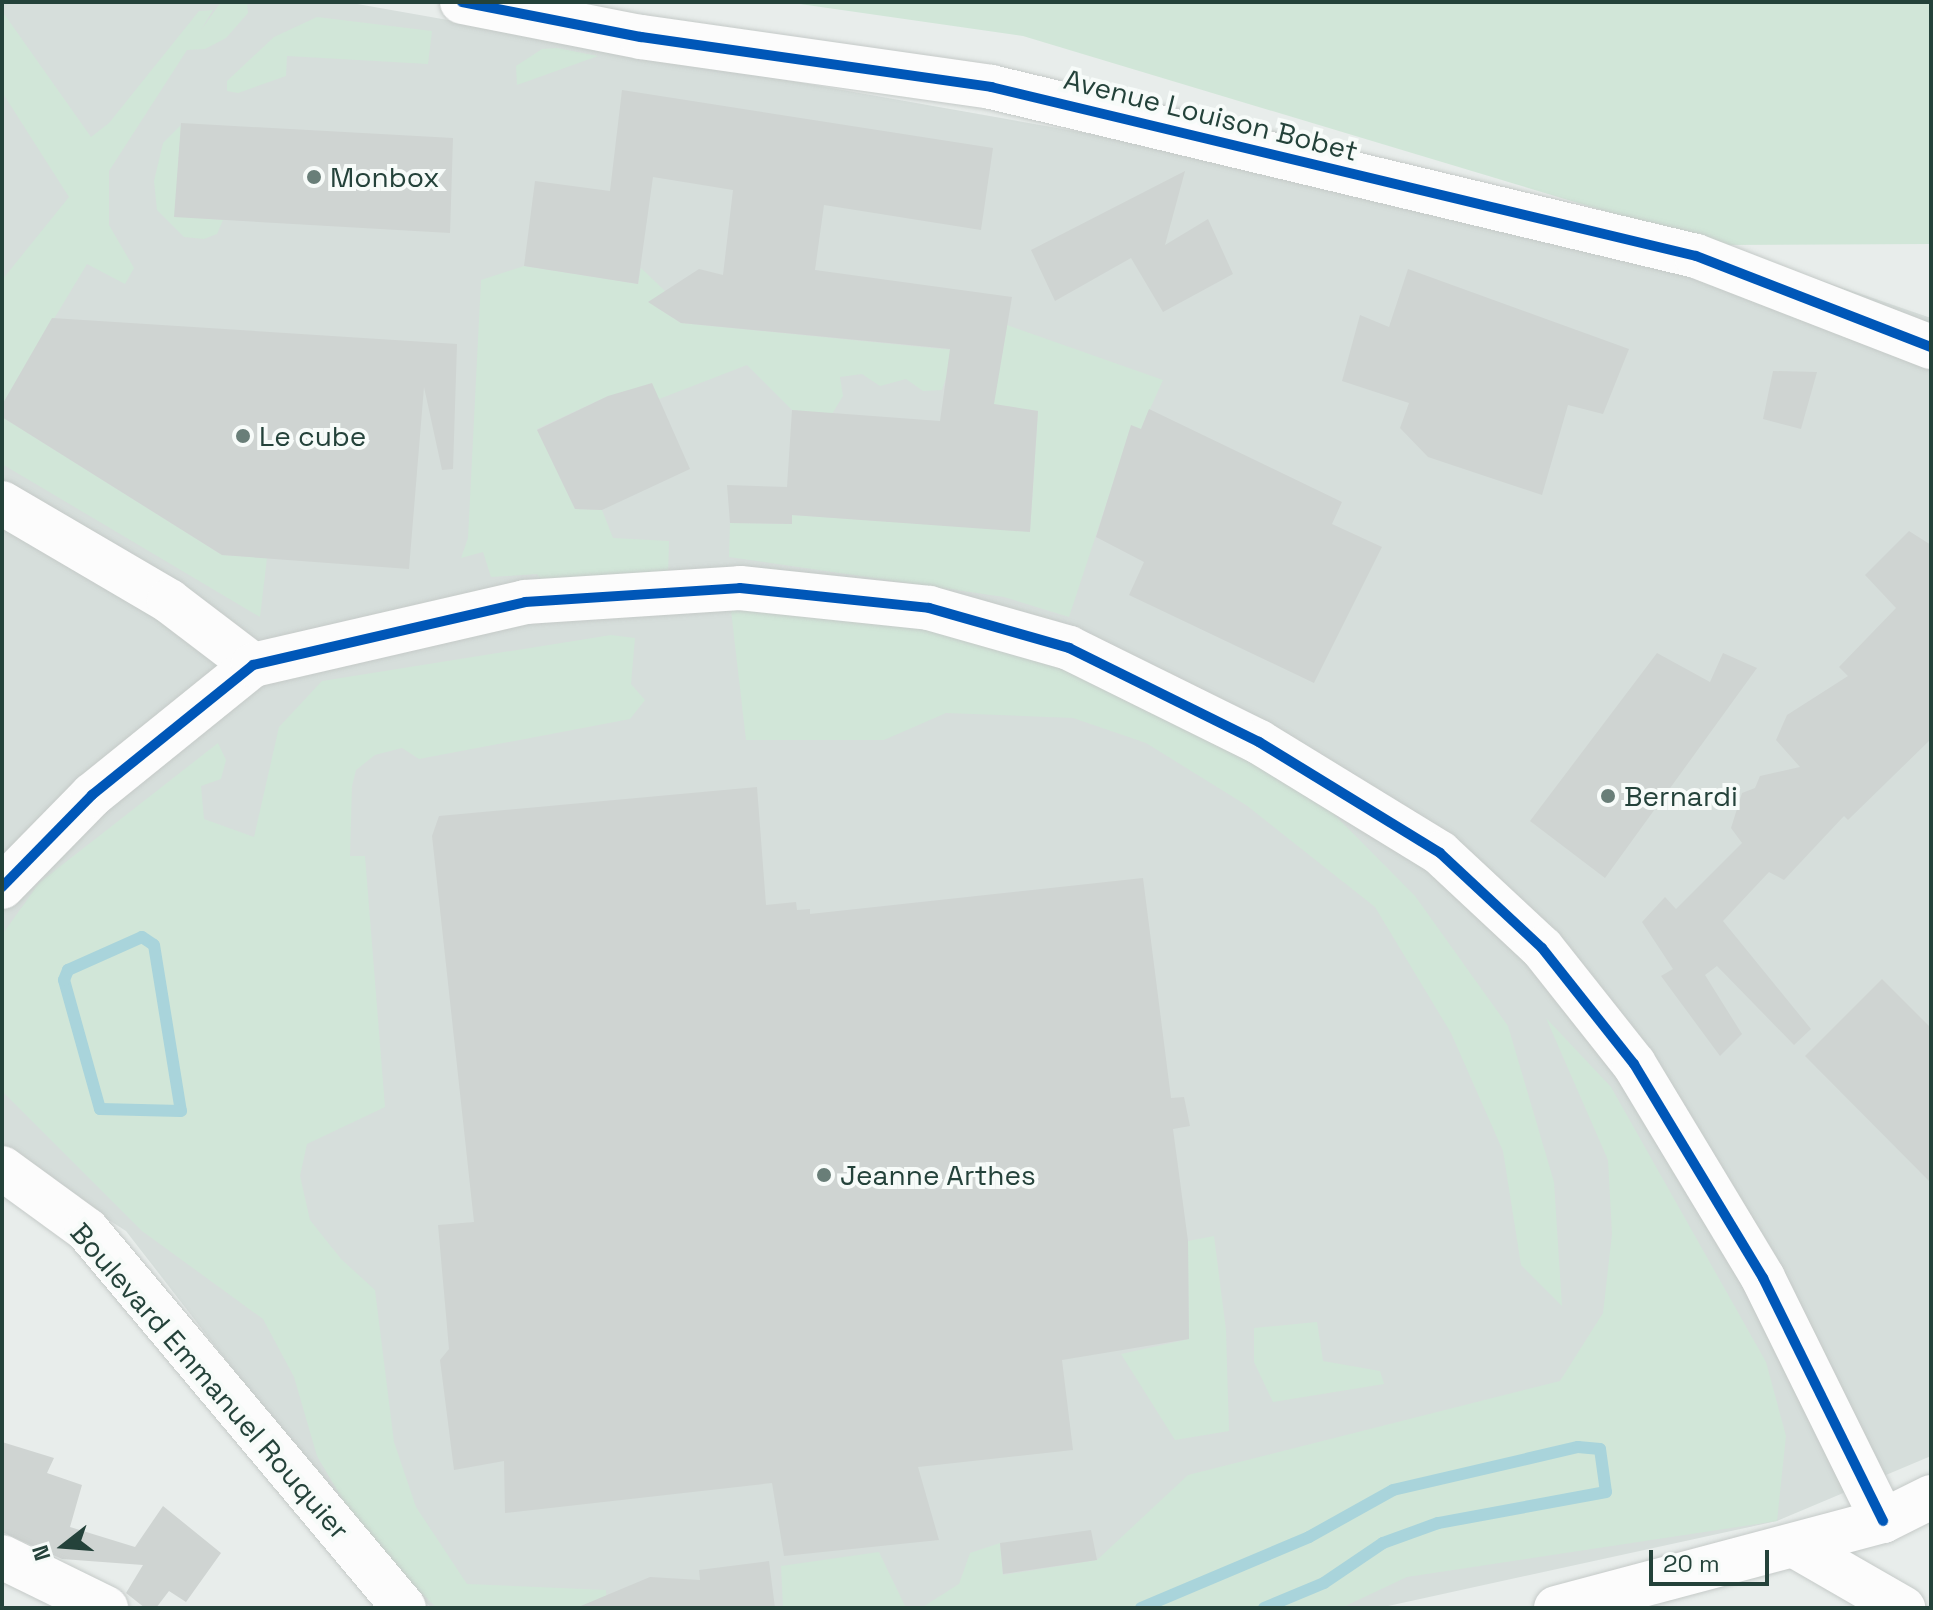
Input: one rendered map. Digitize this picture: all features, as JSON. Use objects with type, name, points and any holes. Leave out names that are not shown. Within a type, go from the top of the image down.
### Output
[{"type":"street","name":"Avenue Louison Bobet","points":[[462,2],[641,37],[991,87],[1696,256],[1931,347]]},
{"type":"street","points":[[2,503],[169,601],[253,665]]},
{"type":"street","points":[[2,887],[92,795],[253,665],[525,602],[740,588],[929,608],[1069,648],[1259,742],[1440,853],[1542,948],[1634,1064],[1763,1278],[1883,1521]]},
{"type":"street","name":"Boulevard Emmanuel Rouquier","points":[[2,1168],[87,1230],[404,1608]]},
{"type":"street","points":[[1556,1608],[1883,1521],[1931,1497]]},
{"type":"street","points":[[1795,1546],[1903,1608]]},
{"type":"street","points":[[2,1557],[106,1608]]},
{"type":"shaded area","points":[[2,2],[346,2],[1718,245],[1931,318],[1931,1456],[1777,1521],[1379,1608],[432,1608],[390,1572],[126,1231],[2,1152]]},
{"type":"green space","points":[[221,2],[247,2],[248,13],[226,38],[205,49],[187,50],[109,171],[109,225],[134,268],[125,284],[87,264],[2,405],[2,280],[69,197],[2,92],[2,11],[91,137],[109,123],[199,11],[213,10],[201,30]]},
{"type":"green space","points":[[786,2],[1931,2],[1931,244],[1718,245],[1023,36]]},
{"type":"green space","points":[[317,17],[432,31],[428,64],[287,56],[286,76],[238,93],[227,91],[227,81],[274,37]]},
{"type":"green space","points":[[557,48],[598,56],[517,85],[516,66],[542,49]]},
{"type":"green space","points":[[181,125],[175,216],[223,220],[217,234],[204,239],[184,237],[157,210],[154,181],[163,143]]},
{"type":"green space","points":[[524,266],[638,284],[641,268],[665,291],[653,305],[681,323],[1002,355],[1007,325],[1163,380],[1141,429],[1132,426],[1069,617],[1004,597],[729,557],[730,523],[791,524],[792,515],[1030,531],[1038,411],[992,404],[948,372],[942,390],[923,391],[906,379],[880,386],[862,374],[840,377],[843,396],[832,414],[792,410],[747,365],[659,399],[608,396],[537,429],[575,509],[602,510],[613,538],[669,541],[668,575],[551,592],[537,574],[491,577],[483,552],[461,558],[468,538],[481,280]]},
{"type":"green space","points":[[2,417],[222,555],[267,558],[260,617],[2,464]]},
{"type":"green space","points":[[730,602],[922,623],[1090,676],[1305,785],[1415,896],[1508,1026],[1554,1182],[1562,1306],[1521,1265],[1503,1151],[1451,1033],[1375,907],[1246,805],[1146,743],[1073,718],[946,713],[884,740],[746,740]]},
{"type":"green space","points":[[611,635],[635,638],[631,684],[645,700],[630,719],[419,759],[402,748],[375,755],[356,770],[352,786],[350,856],[365,856],[385,1107],[307,1144],[300,1176],[310,1220],[341,1259],[375,1290],[394,1442],[416,1507],[467,1584],[606,1590],[607,1608],[437,1608],[368,1543],[317,1456],[294,1377],[263,1319],[142,1231],[2,1091],[2,935],[39,883],[218,743],[226,760],[221,779],[201,786],[204,819],[254,837],[279,727],[322,681]]},
{"type":"green space","points":[[1546,1018],[1611,1087],[1766,1362],[1786,1436],[1777,1521],[1407,1577],[1341,1608],[921,1608],[959,1584],[970,1553],[1000,1543],[1003,1575],[1097,1560],[1188,1475],[1560,1381],[1603,1313],[1612,1234],[1608,1160]]},
{"type":"green space","points":[[1214,1236],[1226,1330],[1229,1431],[1175,1440],[1121,1354],[1189,1339],[1188,1241]]},
{"type":"green space","points":[[1317,1322],[1323,1361],[1380,1371],[1384,1384],[1273,1402],[1254,1362],[1254,1328]]},
{"type":"green space","points":[[879,1552],[906,1608],[783,1608],[781,1566]]},
{"type":"building","points":[[622,90],[993,148],[981,230],[824,205],[815,270],[1012,297],[994,404],[1038,411],[1030,532],[792,515],[792,524],[730,523],[727,485],[787,487],[792,410],[940,421],[950,349],[681,323],[648,302],[699,269],[723,275],[733,190],[653,177],[638,284],[524,266],[535,181],[610,191]]},
{"type":"building","name":"Monbox","points":[[181,123],[453,138],[450,233],[174,217]]},
{"type":"building","points":[[1185,171],[1165,245],[1208,219],[1233,274],[1163,312],[1131,258],[1055,301],[1031,250]]},
{"type":"building","points":[[1408,269],[1629,349],[1603,414],[1568,405],[1542,495],[1428,457],[1400,428],[1409,403],[1342,381],[1360,315],[1389,327]]},
{"type":"building","name":"Le cube","points":[[52,318],[457,344],[453,469],[442,470],[424,387],[409,569],[222,555],[2,417],[2,405]]},
{"type":"building","points":[[1773,371],[1817,372],[1801,429],[1763,419]]},
{"type":"building","points":[[652,383],[690,469],[602,510],[575,509],[537,430],[608,396]]},
{"type":"building","points":[[1149,409],[1342,502],[1332,524],[1382,547],[1314,683],[1129,595],[1144,562],[1096,537],[1131,425],[1141,429]]},
{"type":"building","points":[[1909,531],[1931,545],[1931,739],[1848,820],[1844,816],[1784,880],[1769,872],[1723,921],[1811,1029],[1794,1045],[1717,966],[1705,975],[1742,1034],[1720,1056],[1661,976],[1673,969],[1642,922],[1665,897],[1676,909],[1742,843],[1731,828],[1742,793],[1755,788],[1760,776],[1800,767],[1776,740],[1787,715],[1848,676],[1839,667],[1896,608],[1865,575]]},
{"type":"building","name":"Bernardi","points":[[1657,653],[1710,682],[1723,653],[1757,668],[1605,878],[1530,821]]},
{"type":"building","name":"Jeanne Arthes","points":[[757,787],[766,905],[796,902],[797,910],[810,909],[810,914],[1143,878],[1171,1098],[1184,1097],[1190,1126],[1173,1129],[1188,1241],[1189,1339],[1062,1360],[1073,1450],[918,1467],[939,1540],[784,1556],[772,1483],[505,1513],[504,1461],[454,1470],[440,1360],[449,1349],[438,1225],[474,1222],[432,836],[439,816]]},
{"type":"building","points":[[1882,979],[1931,1028],[1931,1183],[1805,1056]]},
{"type":"building","points":[[2,1442],[54,1458],[47,1473],[82,1485],[70,1527],[135,1547],[163,1506],[221,1553],[186,1602],[169,1591],[156,1608],[145,1608],[126,1593],[143,1565],[62,1559],[2,1532]]},
{"type":"building","points":[[1091,1530],[1097,1560],[1003,1574],[1000,1543]]},
{"type":"building","points":[[769,1561],[775,1608],[576,1608],[650,1577],[700,1580],[699,1570]]},
{"type":"waterway","points":[[142,937],[154,945],[181,1111],[100,1109],[64,980],[68,970],[142,937]]},
{"type":"waterway","points":[[1141,1608],[1309,1537],[1393,1490],[1578,1447],[1600,1449],[1606,1492],[1438,1523],[1383,1543],[1324,1583],[1264,1608]]},
{"type":"cycle path","points":[[462,2],[641,37],[991,87],[1696,256],[1931,347]]},
{"type":"cycle path","points":[[2,887],[92,795],[253,665],[525,602],[740,588],[929,608],[1069,648],[1259,742],[1440,853],[1542,948],[1634,1064],[1763,1278],[1883,1521]]},
{"type":"place","name":"Monbox","points":[[314,177]]},
{"type":"place","name":"Le cube","points":[[243,436]]},
{"type":"place","name":"Bernardi","points":[[1608,796]]},
{"type":"place","name":"Jeanne Arthes","points":[[824,1175]]}]
